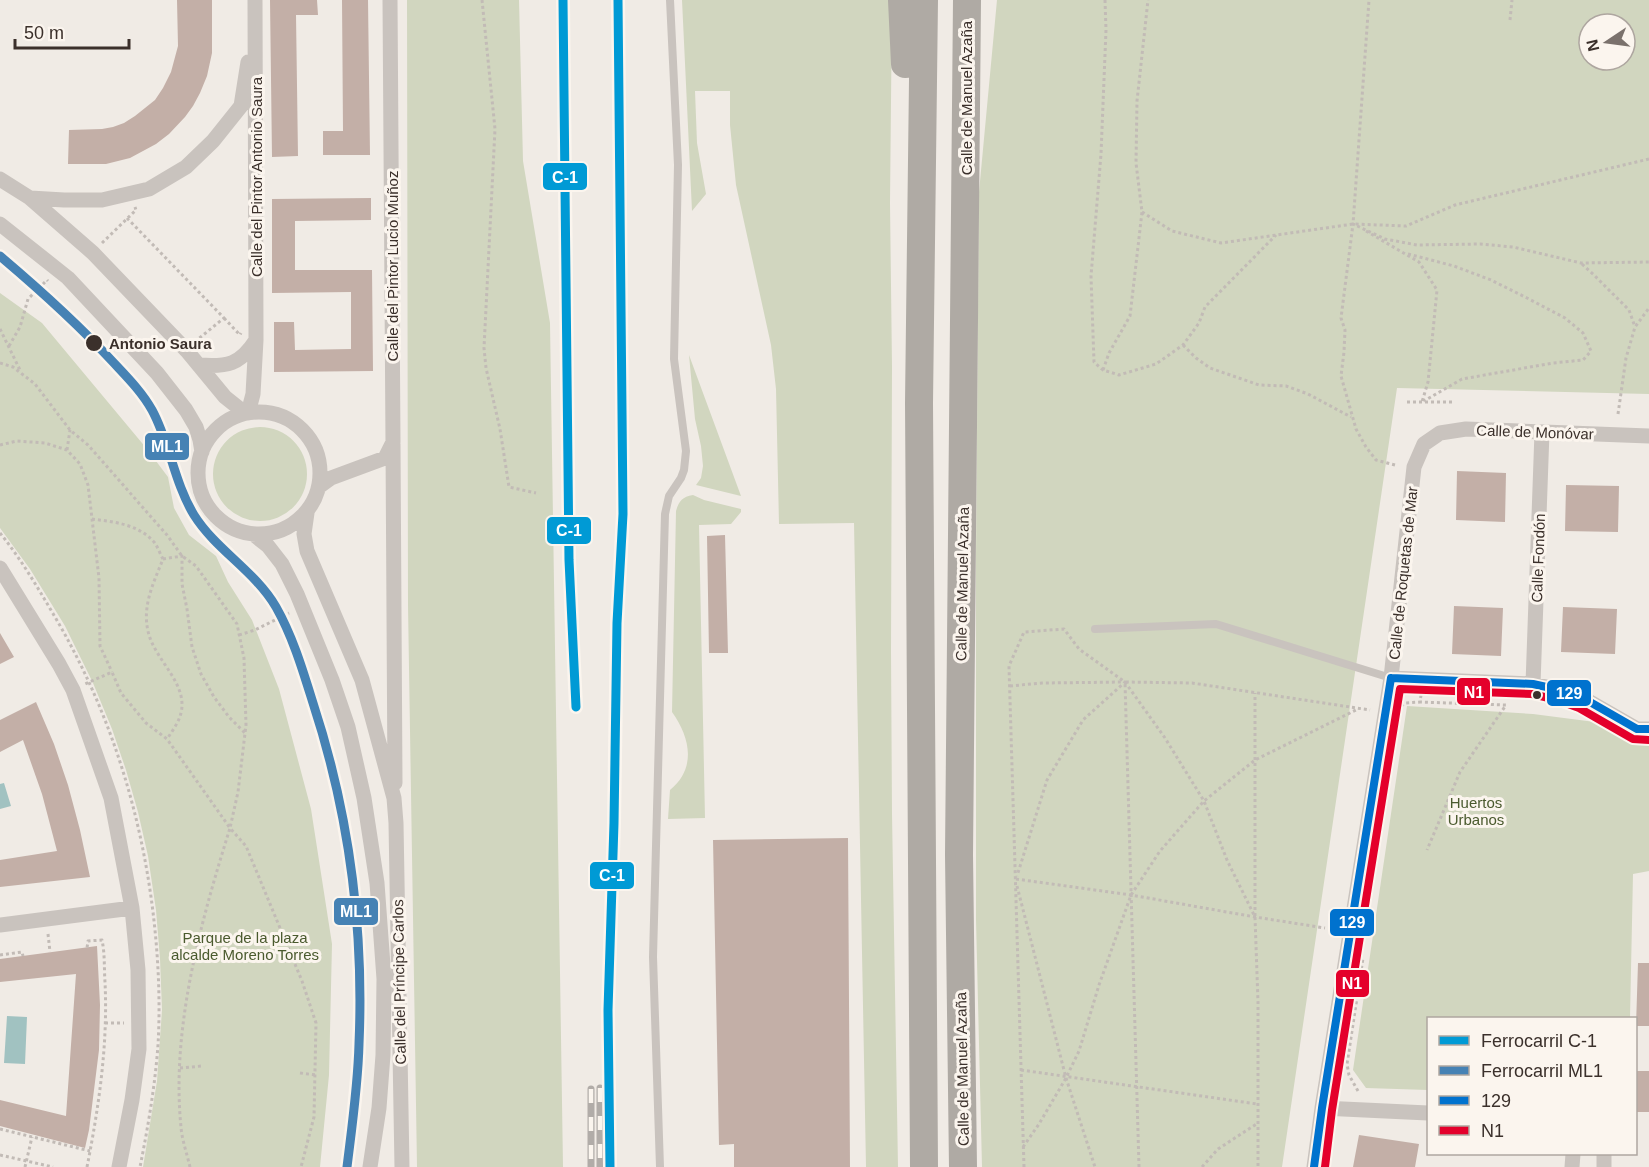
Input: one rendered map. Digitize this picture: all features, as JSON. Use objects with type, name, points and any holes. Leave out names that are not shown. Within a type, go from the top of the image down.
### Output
[{"type":"highway","points":[[902,0],[919,403]]},
{"type":"highway","points":[[924,0],[919,403],[924,1167]]},
{"type":"highway","name":"Calle de Manuel Azaña","points":[[963,1167],[959,855],[967,0]]},
{"type":"highway","points":[[966,106],[984,21],[986,0]]},
{"type":"street","name":"Calle del Pintor Lucio Muñoz","points":[[390,0],[393,442]]},
{"type":"street","name":"Calle del Pintor Antonio Saura","points":[[30,198],[102,200],[149,189],[186,167],[213,141],[241,106],[256,7]]},
{"type":"street","name":"Calle del Pintor Antonio Saura","points":[[247,413],[253,394],[256,340],[256,7]]},
{"type":"street","points":[[0,179],[30,198],[93,253],[186,349],[225,397],[247,413]]},
{"type":"street","points":[[0,224],[68,278],[157,374],[186,410],[196,427],[200,440],[202,452],[198,476],[200,488],[204,500],[219,520],[240,532],[253,534],[265,535],[288,528],[307,513],[320,486],[320,462],[311,440],[294,423],[272,413],[247,413],[234,417],[214,431],[202,452]]},
{"type":"street","points":[[199,365],[217,366],[234,363],[249,351],[256,340]]},
{"type":"street","name":"Calle de Monóvar","points":[[1424,444],[1440,433],[1466,429],[1649,436]]},
{"type":"street","name":"Calle Fondón","points":[[1533,684],[1542,432]]},
{"type":"street","points":[[320,486],[337,475],[385,458],[393,442]]},
{"type":"street","name":"Calle del Príncipe Carlos","points":[[393,442],[394,798],[402,1167]]},
{"type":"street","name":"Calle de Roquetas de Mar","points":[[1314,1167],[1391,678],[1414,467],[1424,444]]},
{"type":"street","name":"Calle del Príncipe Carlos","points":[[307,513],[304,534],[308,551],[362,680],[394,798]]},
{"type":"street","name":"Calle del Príncipe Carlos","points":[[253,534],[268,546],[282,564],[297,594],[348,727],[364,798],[377,883],[384,979],[383,1055],[379,1108],[370,1167]]},
{"type":"street","points":[[0,568],[73,690],[111,798],[132,908],[138,970],[139,1049],[119,1167]]},
{"type":"street","points":[[1391,678],[1533,684],[1583,698],[1637,729],[1649,729]]},
{"type":"street","points":[[0,926],[132,908]]},
{"type":"street","points":[[1322,1108],[1427,1113]]},
{"type":"lane","points":[[660,1167],[654,957],[665,514],[669,496],[684,470],[686,451],[674,359],[678,165],[670,0]]},
{"type":"lane","points":[[1095,629],[1215,624],[1391,678]]},
{"type":"path","points":[[482,0],[495,129],[484,348],[486,368],[500,429],[509,487],[536,493]]},
{"type":"path","points":[[1105,0],[1101,153],[1091,276],[1094,362],[1103,370],[1119,375],[1156,364],[1183,345],[1199,323],[1205,307],[1276,235]]},
{"type":"path","points":[[1103,370],[1109,353],[1130,315],[1142,212],[1136,163],[1137,101],[1148,0]]},
{"type":"path","points":[[1369,0],[1353,224],[1341,318],[1345,330],[1341,376],[1356,429],[1366,447],[1376,460],[1395,465]]},
{"type":"path","points":[[1510,20],[1512,0]]},
{"type":"path","points":[[1142,212],[1172,231],[1221,243],[1353,224],[1406,226],[1455,205],[1649,159]]},
{"type":"path","points":[[127,218],[224,318],[186,349]]},
{"type":"path","points":[[1353,224],[1419,262],[1437,290],[1428,382],[1422,402]]},
{"type":"path","points":[[1353,224],[1385,239],[1417,245],[1480,244],[1513,247],[1581,263],[1649,262]]},
{"type":"path","points":[[1400,252],[1454,266],[1491,280],[1527,298],[1565,318],[1583,333],[1591,351],[1583,360],[1552,363],[1462,379],[1422,402]]},
{"type":"path","points":[[1581,263],[1629,310],[1635,327]]},
{"type":"path","points":[[1618,414],[1626,358],[1635,327],[1649,308]]},
{"type":"path","points":[[0,328],[21,372]]},
{"type":"path","points":[[1183,345],[1210,368],[1259,385],[1286,386],[1308,394],[1353,418]]},
{"type":"path","points":[[0,363],[13,367],[35,384],[70,430],[88,445],[152,517],[182,556],[196,566],[237,624],[244,658],[246,725],[238,792],[230,828],[210,894],[186,1003],[180,1068],[181,1128],[190,1167]]},
{"type":"path","points":[[1407,402],[1455,402]]},
{"type":"path","points":[[67,450],[70,430]]},
{"type":"path","points":[[0,445],[17,441],[45,443],[67,450],[80,464],[88,484],[99,578],[100,645],[121,693],[146,723],[167,740],[230,828],[246,846],[302,981],[316,1023],[314,1117],[301,1167]]},
{"type":"path","points":[[92,519],[123,523],[144,534],[155,543],[163,559],[146,606],[148,630],[154,649],[176,682],[182,701],[180,717],[167,740]]},
{"type":"path","points":[[163,559],[182,556]]},
{"type":"path","points":[[182,556],[182,584],[192,647],[201,674],[214,697],[245,733]]},
{"type":"path","points":[[239,635],[255,630],[289,612],[283,600],[297,594]]},
{"type":"path","points":[[1024,1167],[1009,666],[1024,632],[1064,629],[1079,649],[1125,682],[1165,738],[1204,801],[1227,861],[1255,917]]},
{"type":"path","points":[[73,690],[112,672]]},
{"type":"path","points":[[1422,679],[1420,702],[1506,705],[1460,772],[1427,850]]},
{"type":"path","points":[[1095,1167],[1066,1078],[1016,879],[1047,780],[1083,720],[1125,682]]},
{"type":"path","points":[[1125,682],[1139,1167]]},
{"type":"path","points":[[1010,686],[1042,683],[1192,683],[1386,712]]},
{"type":"path","points":[[1255,693],[1258,1167]]},
{"type":"path","points":[[1023,1147],[1066,1078],[1079,1051],[1131,895],[1160,850],[1204,801],[1255,760],[1359,708]]},
{"type":"path","points":[[1016,879],[1131,895],[1325,928]]},
{"type":"path","points":[[48,933],[50,952]]},
{"type":"path","points":[[87,948],[88,941],[102,940],[106,1008],[101,1084],[87,1167]]},
{"type":"path","points":[[0,955],[22,952],[23,956]]},
{"type":"path","points":[[100,1008],[106,1008]]},
{"type":"path","points":[[105,1023],[124,1023]]},
{"type":"path","points":[[180,1068],[202,1066]]},
{"type":"path","points":[[1021,1070],[1257,1104]]},
{"type":"path","points":[[300,1073],[316,1075]]},
{"type":"path","points":[[96,1083],[101,1084]]},
{"type":"path","points":[[1202,1167],[1218,1149],[1258,1123]]},
{"type":"path","points":[[0,1129],[90,1151]]},
{"type":"path","points":[[25,1167],[32,1137]]},
{"type":"path","points":[[0,1155],[53,1167]]},
{"type":"green space","points":[[407,0],[519,0],[523,161],[550,323],[563,1167],[417,1167],[408,605]]},
{"type":"green space","points":[[682,0],[892,0],[891,651],[898,1167],[866,1167],[854,523],[779,524],[776,389],[771,345],[736,185],[730,125],[730,91],[695,91],[697,143],[706,194],[692,211]]},
{"type":"green space","points":[[997,0],[1649,0],[1649,394],[1397,388],[1282,1167],[982,1167],[976,920],[979,192]]},
{"type":"green space","name":"Parque de la plaza alcalde Moreno Torres","points":[[0,293],[42,323],[168,477],[174,508],[189,535],[216,556],[228,582],[252,620],[279,689],[311,809],[332,944],[329,1075],[320,1167],[143,1167],[157,1081],[162,1010],[156,910],[148,856],[126,770],[93,683],[65,626],[30,569],[0,528]]},
{"type":"green space","points":[[689,355],[741,496],[696,485],[701,478],[703,466],[695,419]]},
{"type":"green space","points":[[260,427],[278,431],[293,441],[303,456],[307,474],[303,492],[293,507],[278,517],[260,521],[242,517],[227,507],[217,492],[213,474],[217,456],[227,441],[242,431]]},
{"type":"green space","points":[[693,495],[741,509],[741,512],[731,524],[699,525],[705,818],[668,819],[670,790],[684,772],[688,752],[683,732],[672,712],[676,511],[682,500]]},
{"type":"green space","name":"Huertos Urbanos","points":[[1407,706],[1533,714],[1649,729],[1649,871],[1633,874],[1630,1017],[1427,1017],[1427,1090],[1366,1088],[1353,1070]]},
{"type":"water","points":[[4,783],[11,806],[0,809],[0,784]]},
{"type":"water","points":[[7,1016],[27,1017],[25,1064],[4,1063]]},
{"type":"building","points":[[177,0],[212,0],[212,53],[207,76],[193,106],[169,134],[130,158],[106,164],[68,164],[69,130],[102,129],[124,123],[155,100],[163,88],[171,72],[178,46]]},
{"type":"building","points":[[270,0],[317,0],[318,15],[296,15],[298,156],[272,157]]},
{"type":"building","points":[[342,0],[368,0],[370,155],[323,155],[323,131],[343,131]]},
{"type":"building","points":[[371,198],[371,220],[295,221],[295,270],[372,270],[373,371],[274,372],[274,322],[294,322],[295,350],[351,349],[351,292],[272,293],[272,199]]},
{"type":"building","points":[[1457,471],[1506,473],[1505,522],[1456,520]]},
{"type":"building","points":[[1566,485],[1619,486],[1618,532],[1565,531]]},
{"type":"building","points":[[725,535],[728,653],[709,653],[707,536]]},
{"type":"building","points":[[1454,606],[1503,608],[1501,656],[1452,654]]},
{"type":"building","points":[[1563,607],[1617,609],[1615,654],[1561,652]]},
{"type":"building","points":[[0,633],[14,657],[0,664]]},
{"type":"building","points":[[36,702],[68,785],[90,877],[0,887],[0,860],[57,851],[42,794],[23,740],[0,752],[0,720]]},
{"type":"building","points":[[848,838],[850,1167],[734,1167],[734,1144],[719,1145],[713,840]]},
{"type":"building","points":[[97,946],[100,1005],[99,1050],[85,1148],[0,1126],[0,1100],[66,1116],[76,974],[0,982],[0,959]]},
{"type":"building","points":[[1638,963],[1649,963],[1649,1026],[1637,1026]]},
{"type":"building","points":[[1637,1071],[1649,1071],[1649,1112],[1637,1112]]},
{"type":"building","points":[[1359,1135],[1419,1144],[1415,1167],[1353,1167]]},
{"type":"railway","points":[[600,1088],[600,1167]]},
{"type":"railway","points":[[591,1089],[591,1167]]},
{"type":"rail line","name":"C-1","points":[[563,0],[569,560],[576,707]]},
{"type":"rail line","name":"C-1","points":[[610,1167],[608,1010],[617,623],[623,514],[618,0]]},
{"type":"rail line","name":"ML1","points":[[0,256],[86,334],[144,397],[158,423],[194,515],[213,539],[247,571],[267,594],[293,642],[326,744],[336,786],[345,829],[356,914],[359,957],[359,1044],[347,1167]]},
{"type":"transit line","name":"129","points":[[1391,678],[1533,684],[1583,698],[1637,729],[1649,729]]},
{"type":"transit line","name":"129","points":[[1314,1167],[1391,678]]},
{"type":"transit line","name":"N1","points":[[1325,1167],[1332,1110],[1400,689],[1532,694],[1579,708],[1633,739],[1649,740]]},
{"type":"place","name":"Antonio Saura","points":[[94,343]]}]
